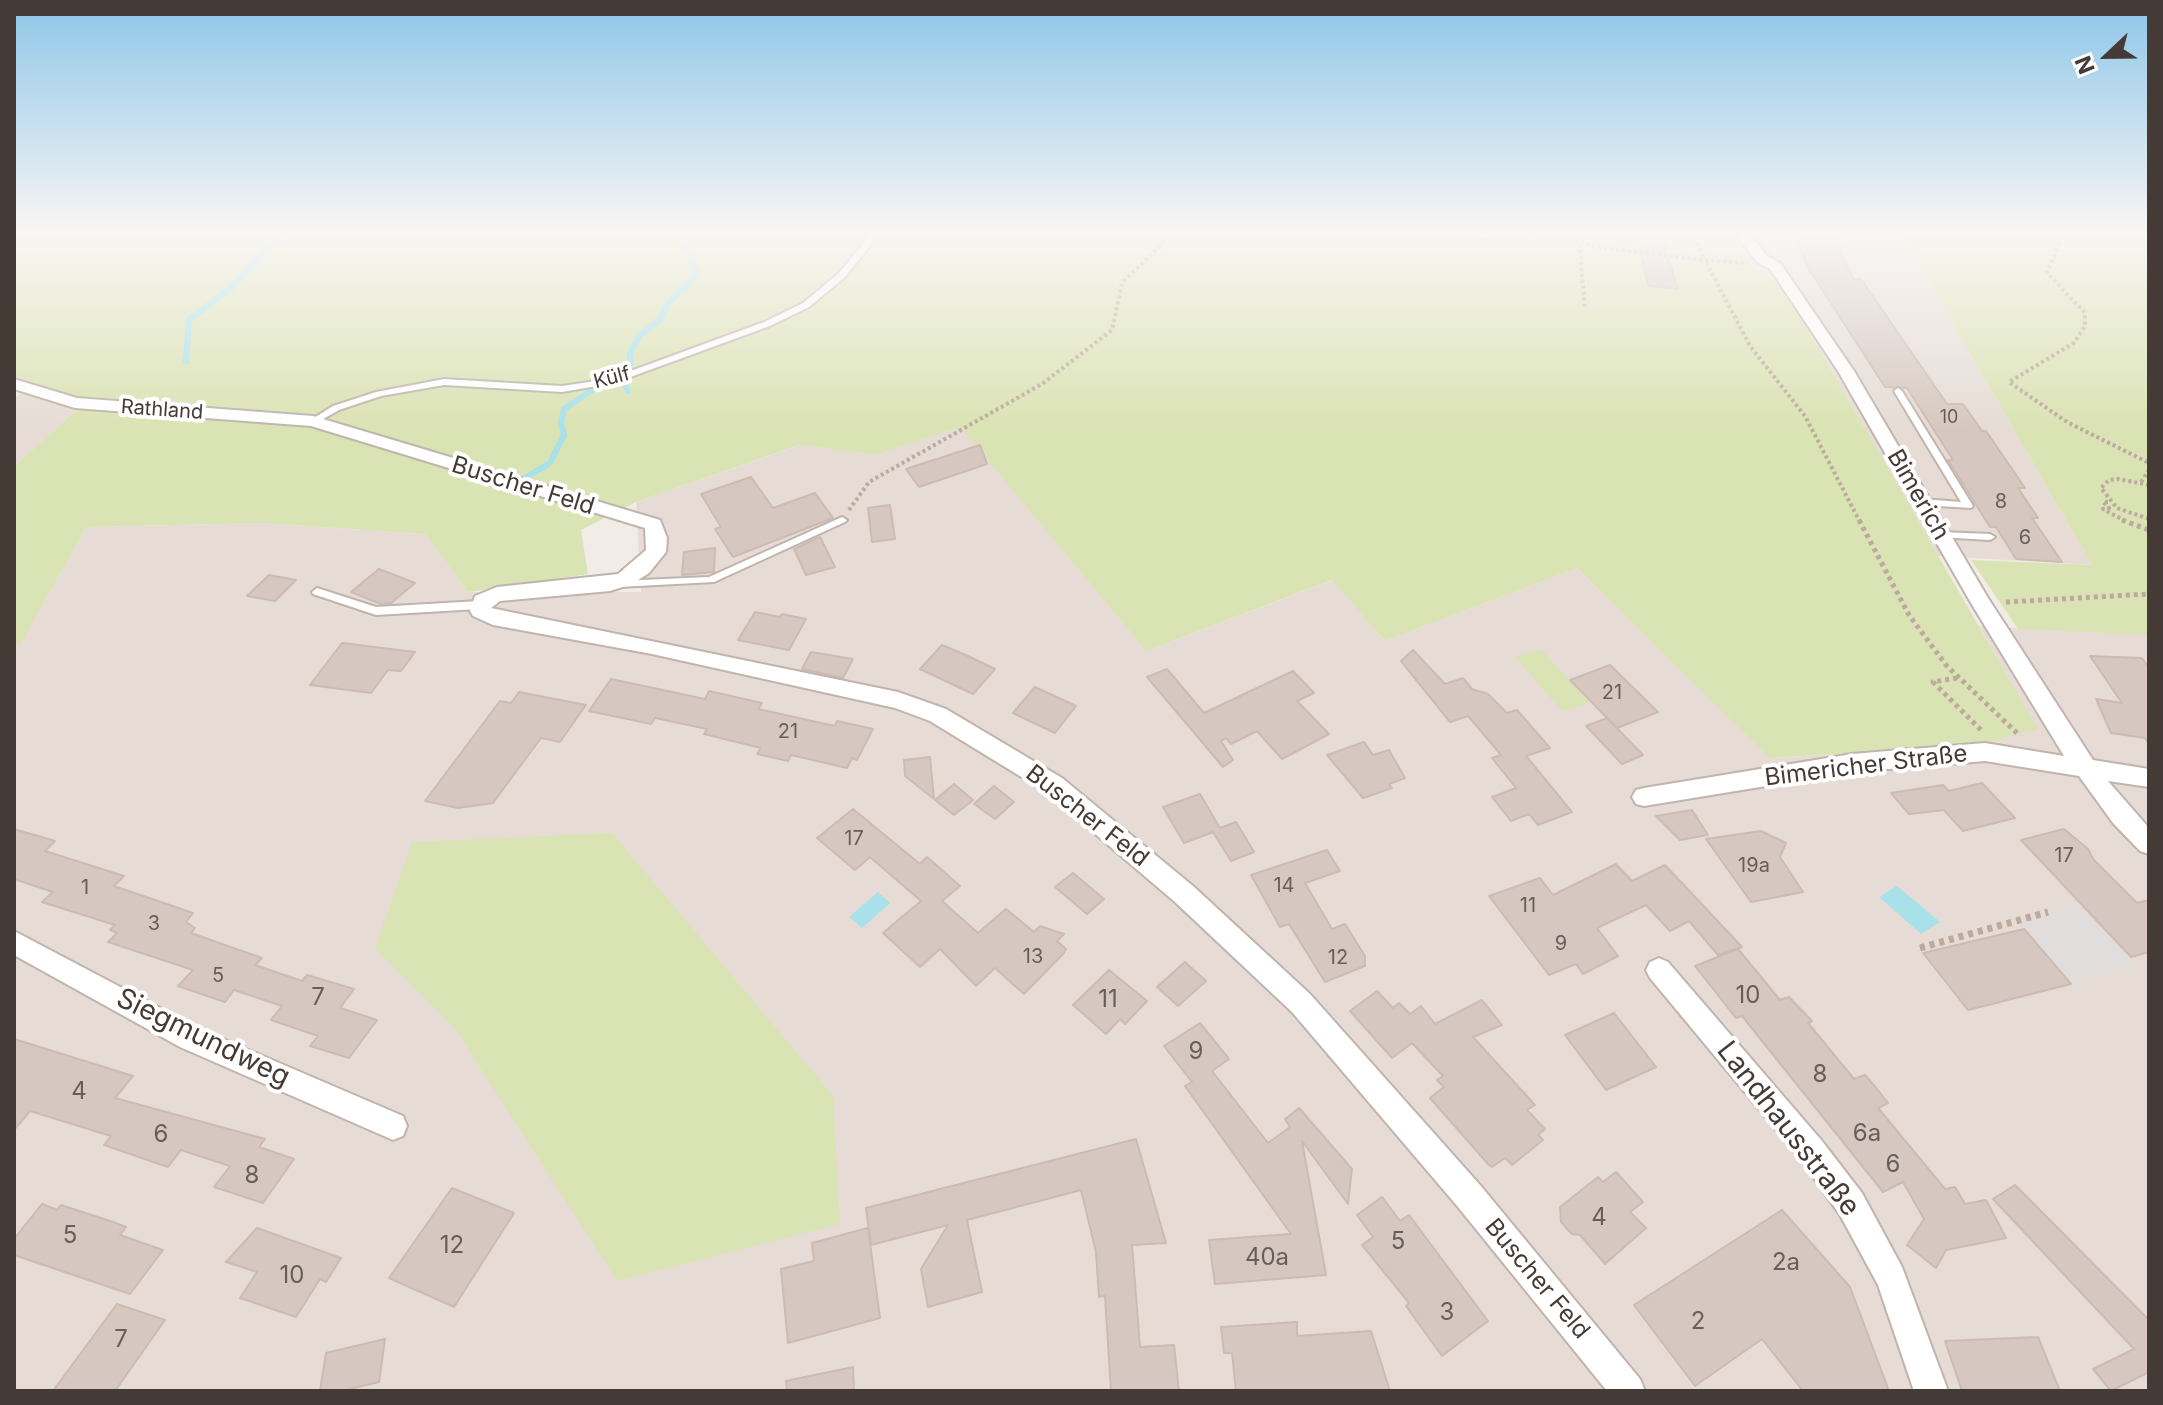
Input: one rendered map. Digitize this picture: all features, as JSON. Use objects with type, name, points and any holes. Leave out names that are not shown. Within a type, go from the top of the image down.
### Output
[{"type":"street","name":"Bimerich","points":[[1796,298],[1837,358],[1981,603],[2084,768]]},
{"type":"street","name":"Rathland","points":[[14,384],[75,403],[313,421]]},
{"type":"street","name":"Buscher Feld","points":[[313,421],[653,524],[656,552],[642,568],[610,584],[497,594],[479,605],[485,616],[652,646],[898,700],[938,715],[1054,785],[1184,894],[1301,1003],[1469,1196],[1628,1391]]},
{"type":"street","name":"Bimericher Straße","points":[[1644,797],[1885,759],[1985,752],[2149,778]]},
{"type":"street","points":[[2084,768],[2121,816],[2149,844]]},
{"type":"street","name":"Siegmundweg","points":[[15,943],[190,1038],[393,1126]]},
{"type":"street","name":"Landhausstraße","points":[[1659,970],[1812,1151],[1851,1204],[1891,1278],[1931,1391]]},
{"type":"lane","name":"Külf","points":[[313,421],[336,408],[379,394],[444,382],[562,389],[611,381],[767,324],[815,298]]},
{"type":"lane","points":[[1898,391],[1968,506],[1922,502]]},
{"type":"lane","name":"Buscher Feld","points":[[610,584],[710,580],[842,520]]},
{"type":"lane","points":[[1941,535],[1990,537]]},
{"type":"lane","points":[[317,592],[376,611],[479,605]]},
{"type":"path","points":[[842,520],[869,482],[1042,384],[1112,330],[1119,298]]},
{"type":"path","points":[[1584,298],[1585,308]]},
{"type":"path","points":[[1725,298],[1750,346],[1805,416],[1909,615],[1958,677],[2048,760]]},
{"type":"path","points":[[2070,298],[2085,313],[2085,326],[2074,343],[2009,382],[2067,422],[2149,463]]},
{"type":"path","points":[[2149,470],[2146,482],[2118,479],[2104,483],[2101,488],[2109,502],[2129,514],[2149,519]]},
{"type":"path","points":[[2109,502],[2103,502],[2109,508],[2103,509],[2114,517],[2149,530]]},
{"type":"path","points":[[1981,603],[2149,594]]},
{"type":"path","points":[[1958,677],[1933,682],[1986,736]]},
{"type":"path","points":[[1999,732],[2012,729]]},
{"type":"path","points":[[1920,948],[2048,912]]},
{"type":"shaded area","points":[[1789,298],[1938,298],[2092,565],[1938,556]]},
{"type":"shaded area","points":[[23,392],[79,408],[14,466],[14,398]]},
{"type":"shaded area","points":[[960,426],[1146,651],[1333,580],[1385,641],[1577,568],[1771,758],[1979,745],[2037,729],[1979,626],[2149,635],[2149,1391],[14,1391],[14,641],[20,644],[86,527],[262,523],[425,534],[468,592],[641,592],[636,502],[800,445],[876,455]]},
{"type":"shaded area","points":[[2079,903],[2137,965],[2071,983],[2019,923]]},
{"type":"green space","points":[[14,298],[1789,298],[2038,729],[1979,745],[1770,758],[1577,568],[1385,641],[1332,580],[1146,651],[960,427],[876,455],[799,445],[636,502],[581,530],[588,574],[468,592],[425,534],[262,523],[86,527],[20,645],[14,641],[14,466],[79,408],[82,399],[14,376]]},
{"type":"green space","points":[[1938,298],[2149,298],[2149,635],[2018,629],[1971,560],[2092,565]]},
{"type":"green space","points":[[1541,649],[1589,703],[1563,712],[1515,657]]},
{"type":"green space","points":[[612,833],[833,1096],[840,1224],[617,1281],[454,1027],[375,948],[412,842]]},
{"type":"water","points":[[1897,886],[1940,922],[1921,934],[1879,897]]},
{"type":"water","points":[[878,892],[890,903],[862,928],[849,917]]},
{"type":"building","points":[[1827,298],[1874,298],[1947,404],[1963,404],[1982,431],[1986,431],[2025,488],[2018,488],[2038,518],[2032,518],[2062,562],[2016,559],[1996,527],[1990,527],[1948,460],[1953,460],[1907,388],[1885,387]]},
{"type":"building","points":[[980,445],[987,464],[919,487],[906,469]]},
{"type":"building","points":[[751,477],[773,508],[815,493],[833,518],[733,557],[715,529],[721,527],[701,494]]},
{"type":"building","points":[[890,505],[895,539],[872,542],[868,508]]},
{"type":"building","points":[[820,537],[835,567],[806,575],[794,549]]},
{"type":"building","points":[[715,548],[714,572],[682,575],[684,552]]},
{"type":"building","points":[[379,569],[415,583],[391,603],[381,604],[351,592]]},
{"type":"building","points":[[269,575],[296,580],[275,601],[247,596]]},
{"type":"building","points":[[755,612],[806,619],[789,650],[738,640]]},
{"type":"building","points":[[342,643],[415,652],[401,671],[388,670],[371,693],[310,685]]},
{"type":"building","points":[[942,645],[995,669],[973,694],[920,669]]},
{"type":"building","points":[[1413,650],[1445,684],[1463,678],[1472,689],[1488,694],[1507,713],[1517,710],[1550,748],[1526,756],[1572,812],[1538,825],[1529,814],[1511,821],[1492,797],[1516,788],[1492,758],[1501,755],[1468,716],[1450,722],[1401,661]]},
{"type":"building","points":[[811,652],[853,659],[843,678],[802,669]]},
{"type":"building","points":[[2090,656],[2142,658],[2149,668],[2149,744],[2145,738],[2111,733],[2096,699],[2122,703]]},
{"type":"building","points":[[1610,665],[1658,712],[1617,728],[1570,680]]},
{"type":"building","points":[[1167,669],[1204,713],[1293,671],[1314,693],[1297,701],[1329,734],[1282,759],[1257,731],[1231,744],[1226,738],[1221,741],[1233,760],[1223,767],[1147,677]]},
{"type":"building","points":[[611,679],[705,699],[709,691],[762,703],[758,709],[835,726],[837,721],[873,729],[857,760],[852,758],[847,768],[791,755],[788,761],[757,754],[761,748],[704,734],[707,729],[655,718],[651,724],[589,711]]},
{"type":"building","points":[[1035,687],[1076,706],[1055,733],[1013,713]]},
{"type":"building","points":[[519,692],[586,705],[560,742],[541,738],[493,803],[458,808],[425,801],[500,701],[511,703]]},
{"type":"building","points":[[1607,718],[1643,755],[1622,764],[1586,726]]},
{"type":"building","points":[[1364,742],[1373,755],[1389,750],[1405,778],[1389,784],[1392,788],[1363,798],[1327,755]]},
{"type":"building","points":[[930,757],[934,799],[905,776],[904,760]]},
{"type":"building","points":[[1982,783],[2015,818],[1963,831],[1944,810],[1909,814],[1891,793],[1943,785],[1949,791]]},
{"type":"building","points":[[954,784],[973,800],[954,815],[935,800]]},
{"type":"building","points":[[994,786],[1014,802],[995,819],[974,804]]},
{"type":"building","points":[[1200,794],[1220,828],[1236,822],[1254,852],[1231,861],[1213,832],[1184,843],[1163,807]]},
{"type":"building","points":[[853,809],[920,864],[927,857],[960,886],[942,901],[978,933],[1006,909],[1034,932],[1040,926],[1064,934],[1057,941],[1066,949],[1064,953],[1024,994],[995,968],[976,986],[940,949],[920,967],[883,933],[921,901],[870,857],[855,870],[817,838]]},
{"type":"building","points":[[1692,810],[1708,835],[1680,840],[1656,816]]},
{"type":"building","points":[[14,829],[55,841],[45,851],[124,876],[114,886],[193,913],[186,922],[195,928],[191,933],[262,958],[255,965],[302,981],[307,975],[354,989],[340,1008],[377,1020],[349,1058],[310,1046],[318,1036],[271,1020],[282,1006],[234,990],[225,1002],[178,986],[193,970],[108,942],[117,933],[110,930],[115,925],[42,902],[53,892],[14,879]]},
{"type":"building","points":[[2064,829],[2088,849],[2093,859],[2137,903],[2149,900],[2149,952],[2131,957],[2021,840]]},
{"type":"building","points":[[1761,831],[1786,843],[1780,857],[1803,892],[1751,902],[1706,839]]},
{"type":"building","points":[[1327,850],[1340,871],[1305,883],[1332,929],[1345,924],[1365,956],[1365,966],[1325,982],[1289,924],[1280,927],[1251,875]]},
{"type":"building","points":[[1616,864],[1632,881],[1665,865],[1742,947],[1718,955],[1689,921],[1670,931],[1646,905],[1597,928],[1618,956],[1583,974],[1576,964],[1549,975],[1489,896],[1540,878],[1553,895]]},
{"type":"building","points":[[1073,873],[1104,899],[1087,914],[1055,887]]},
{"type":"building","points":[[2024,929],[2071,984],[1968,1010],[1923,953]]},
{"type":"building","points":[[1738,949],[1780,1000],[1789,997],[1812,1021],[1808,1023],[1854,1079],[1865,1075],[1888,1103],[1878,1108],[1945,1189],[1955,1187],[1965,1204],[1986,1200],[2006,1238],[1946,1250],[1936,1268],[1907,1245],[1924,1219],[1903,1182],[1883,1192],[1742,1016],[1736,1018],[1695,966]]},
{"type":"building","points":[[1185,962],[1206,981],[1178,1006],[1157,987]]},
{"type":"building","points":[[1109,970],[1147,1001],[1125,1024],[1120,1019],[1106,1034],[1073,1005]]},
{"type":"building","points":[[1377,991],[1393,1008],[1399,1003],[1410,1014],[1421,1006],[1435,1024],[1482,1000],[1502,1025],[1473,1037],[1535,1105],[1527,1110],[1545,1129],[1538,1135],[1543,1140],[1512,1165],[1505,1158],[1492,1167],[1489,1165],[1430,1098],[1444,1087],[1437,1080],[1443,1076],[1412,1043],[1392,1058],[1350,1011]]},
{"type":"building","points":[[1614,1013],[1656,1067],[1606,1090],[1565,1035]]},
{"type":"building","points":[[1200,1023],[1229,1059],[1212,1071],[1268,1143],[1290,1127],[1285,1119],[1299,1108],[1352,1169],[1348,1204],[1302,1141],[1326,1275],[1215,1284],[1209,1240],[1291,1234],[1185,1086],[1192,1082],[1164,1046]]},
{"type":"building","points":[[14,1039],[133,1076],[115,1098],[265,1139],[259,1147],[294,1159],[263,1203],[214,1187],[230,1166],[181,1150],[168,1167],[104,1145],[111,1136],[30,1111],[14,1130]]},
{"type":"building","points":[[1136,1139],[1166,1243],[1132,1245],[1140,1347],[1174,1345],[1179,1391],[1111,1391],[1105,1296],[1099,1297],[1096,1252],[1081,1190],[967,1220],[982,1292],[928,1307],[921,1269],[948,1225],[871,1245],[866,1208]]},
{"type":"building","points":[[1616,1172],[1643,1202],[1630,1212],[1646,1228],[1605,1264],[1580,1235],[1572,1234],[1561,1222],[1560,1207],[1598,1177],[1603,1182]]},
{"type":"building","points":[[2015,1185],[2149,1320],[2149,1372],[2111,1391],[2093,1369],[2134,1349],[1993,1199]]},
{"type":"building","points":[[452,1188],[514,1213],[454,1307],[389,1278]]},
{"type":"building","points":[[1382,1197],[1400,1221],[1409,1215],[1488,1321],[1442,1356],[1406,1306],[1409,1303],[1362,1245],[1373,1237],[1357,1215]]},
{"type":"building","points":[[42,1204],[57,1210],[61,1205],[113,1222],[126,1227],[120,1235],[163,1250],[130,1294],[14,1255],[14,1239]]},
{"type":"building","points":[[1782,1210],[1850,1287],[1889,1391],[1803,1391],[1762,1339],[1695,1386],[1634,1305]]},
{"type":"building","points":[[257,1228],[341,1258],[326,1282],[320,1279],[296,1317],[240,1298],[257,1272],[226,1262]]},
{"type":"building","points":[[868,1228],[880,1318],[788,1343],[781,1269],[814,1261],[812,1243]]},
{"type":"building","points":[[117,1304],[165,1320],[115,1391],[53,1391]]},
{"type":"building","points":[[1297,1322],[1297,1336],[1371,1331],[1390,1391],[1236,1391],[1232,1353],[1224,1353],[1221,1327]]},
{"type":"building","points":[[2038,1337],[2060,1391],[1962,1391],[1945,1341]]},
{"type":"building","points":[[385,1339],[379,1382],[341,1391],[320,1391],[326,1353]]},
{"type":"building","points":[[853,1367],[854,1391],[787,1391],[786,1381]]},
{"type":"waterway","points":[[186,361],[189,320],[218,298]]},
{"type":"waterway","points":[[630,365],[630,354],[639,336],[661,319],[674,298]]},
{"type":"waterway","points":[[525,478],[550,463],[564,435],[561,423],[564,409],[592,390],[622,379],[628,391]]}]
